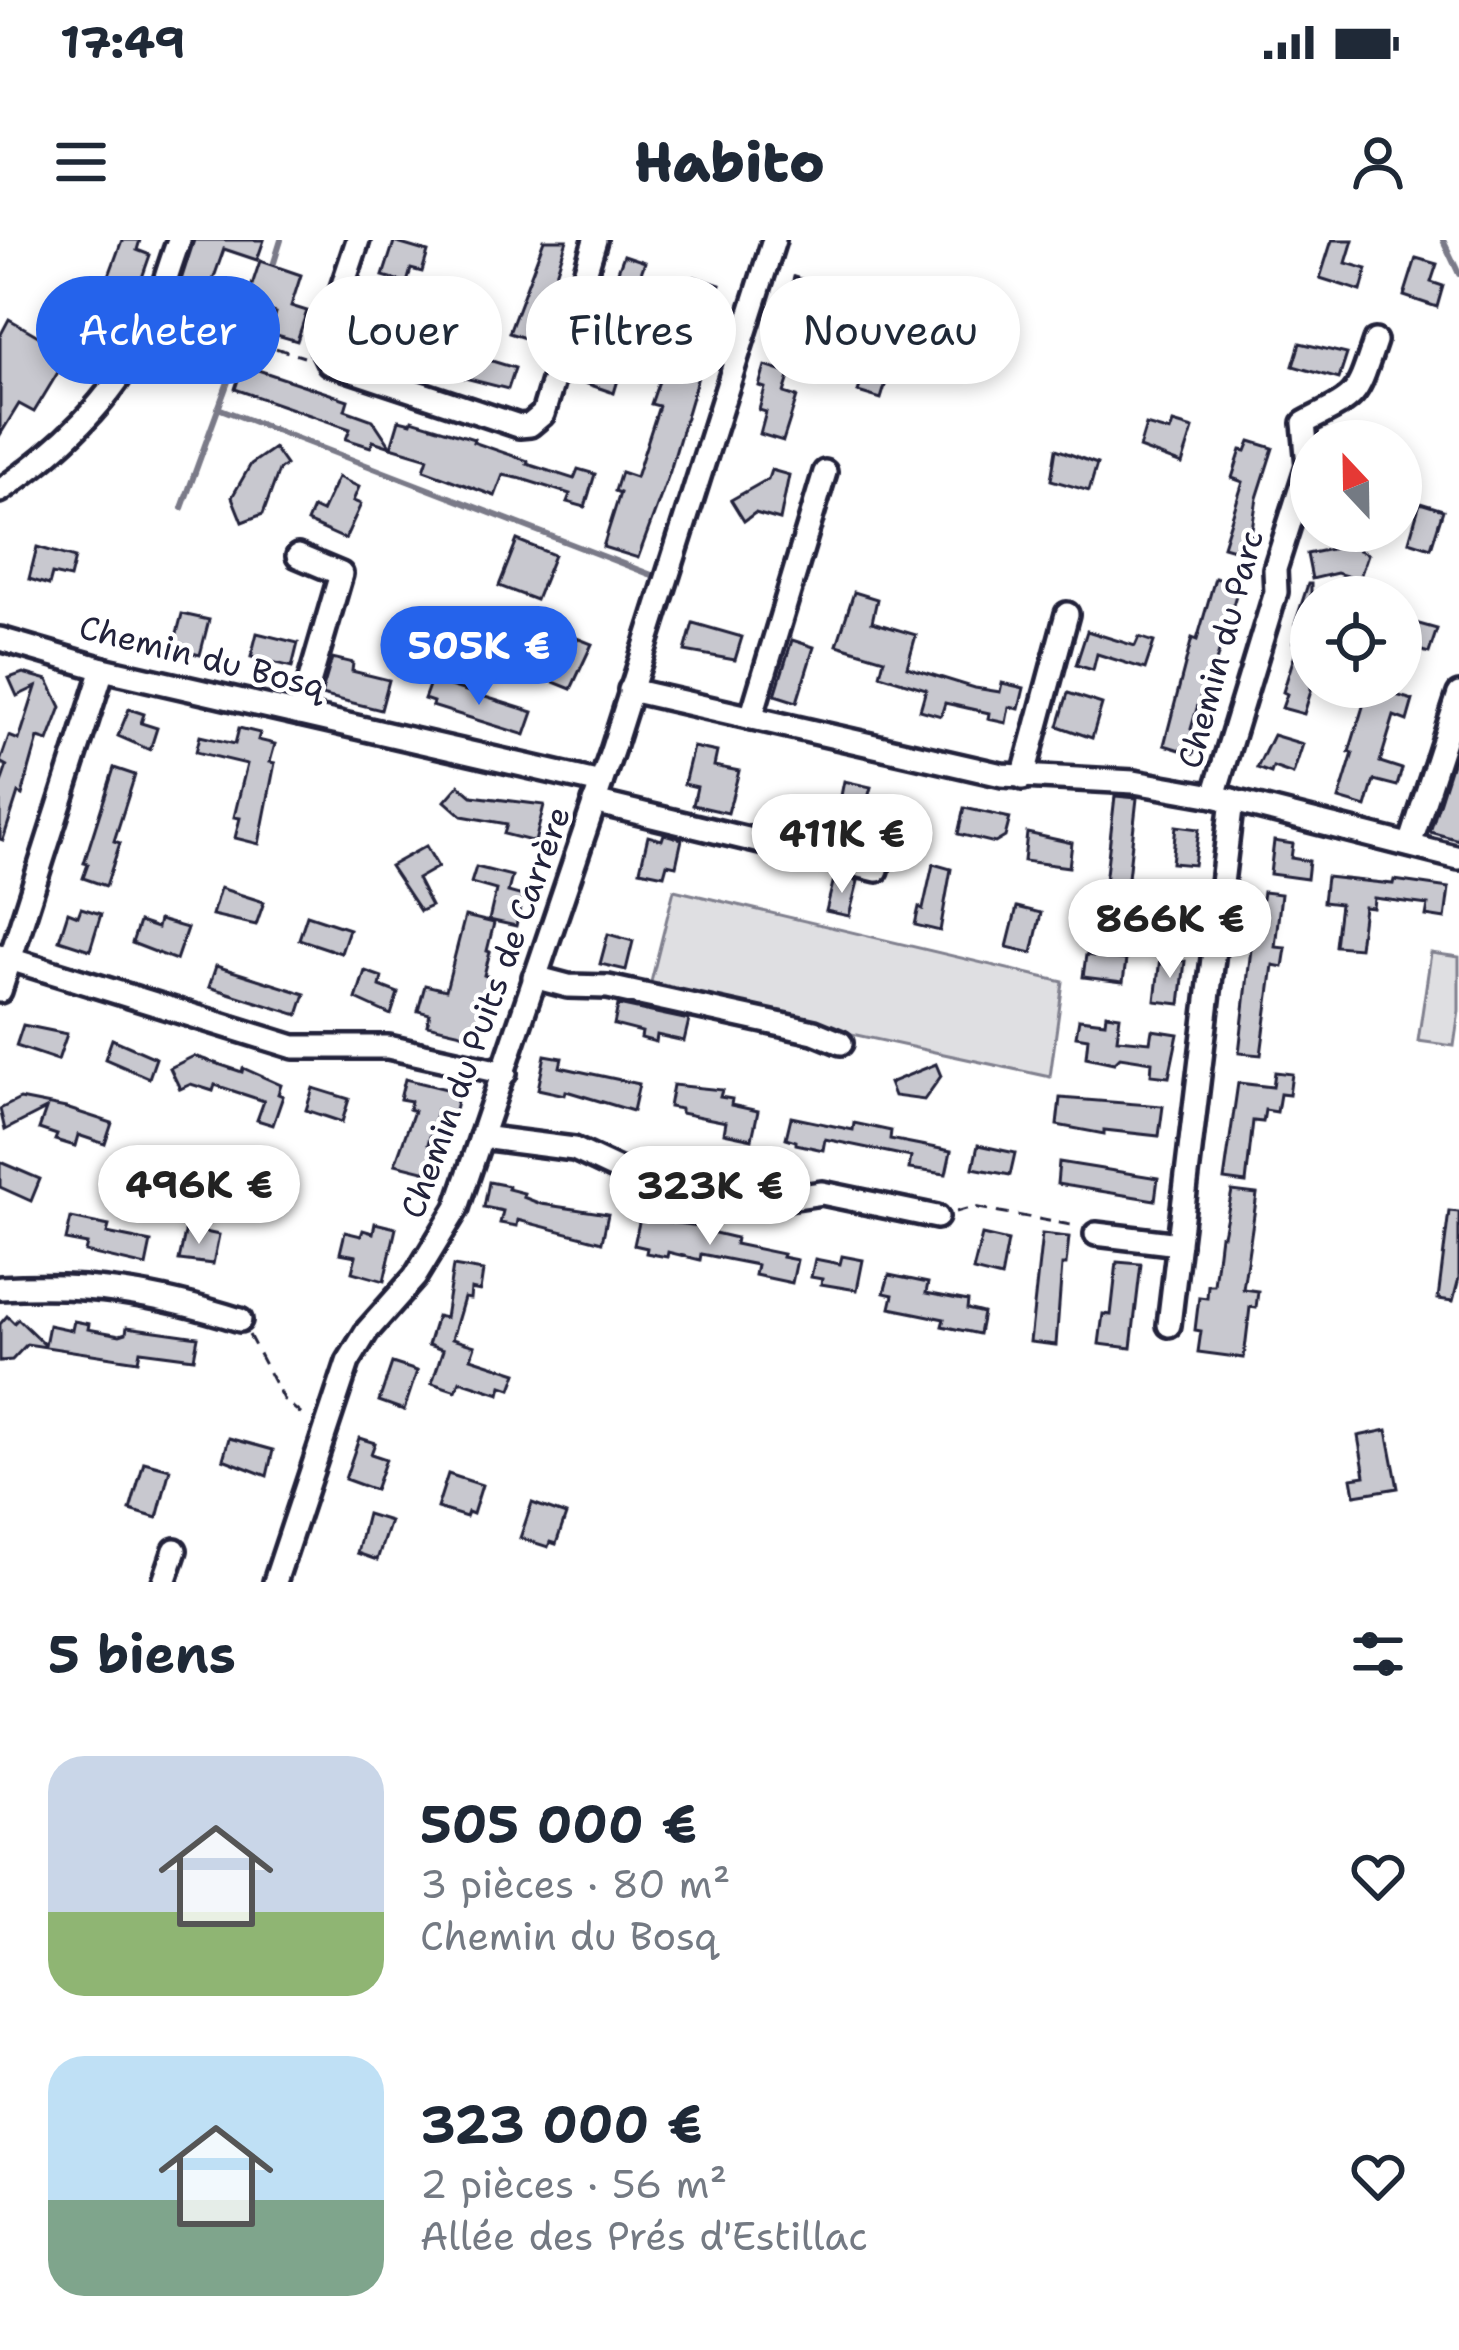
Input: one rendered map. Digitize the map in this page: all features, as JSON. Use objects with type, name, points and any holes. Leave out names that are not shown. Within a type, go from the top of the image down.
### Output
[{"type":"street","points":[[165,276],[178,240]]},
{"type":"street","points":[[346,276],[358,240]]},
{"type":"street","points":[[387,384],[519,426],[530,425],[543,414],[595,240]]},
{"type":"street","name":"Chemin du Puits de Carrère","points":[[274,1582],[348,1362],[367,1331],[415,1277],[457,1208],[597,793],[774,240]]},
{"type":"street","name":"Chemin du Parc","points":[[1223,798],[1276,592],[1275,569],[1308,465],[1304,423],[1351,399],[1376,341]]},
{"type":"street","points":[[0,491],[54,453],[113,384]]},
{"type":"street","points":[[751,718],[826,472]]},
{"type":"street","points":[[298,556],[341,574],[300,714]]},
{"type":"street","points":[[1023,778],[1067,614]]},
{"type":"street","name":"Chemin du Bosq","points":[[0,639],[104,669],[300,714],[877,870]]},
{"type":"street","points":[[0,991],[5,958],[104,669]]},
{"type":"street","points":[[630,689],[1023,778],[1134,782],[1223,798],[1459,857]]},
{"type":"street","points":[[1410,845],[1459,694]]},
{"type":"street","points":[[1169,1325],[1223,798]]},
{"type":"street","points":[[5,958],[294,1047],[388,1047],[505,1072]]},
{"type":"street","points":[[534,977],[568,986],[608,986],[814,1032],[841,1043]]},
{"type":"street","points":[[481,1137],[574,1149],[621,1172],[760,1202],[822,1193],[937,1217]]},
{"type":"street","points":[[1096,1234],[1179,1244]]},
{"type":"street","points":[[0,1288],[111,1288],[169,1298],[240,1320]]},
{"type":"street","points":[[164,1582],[175,1550]]},
{"type":"path","points":[[937,1217],[973,1207],[1076,1225],[1096,1234]]},
{"type":"path","points":[[240,1320],[283,1399],[323,1431]]},
{"type":"shaded area","points":[[674,890],[1063,982],[1050,1077],[649,990]]},
{"type":"shaded area","points":[[1431,953],[1459,957],[1454,1046],[1418,1041]]},
{"type":"building","points":[[122,240],[140,240],[137,250],[150,255],[143,276],[109,276]]},
{"type":"building","points":[[194,240],[264,240],[257,260],[224,249],[214,276],[182,276]]},
{"type":"building","points":[[544,240],[567,240],[555,276],[530,276]]},
{"type":"building","points":[[1332,240],[1353,240],[1346,263],[1367,269],[1361,291],[1320,278]]},
{"type":"building","points":[[394,242],[428,252],[422,272],[411,269],[409,276],[383,276]]},
{"type":"building","points":[[624,255],[645,262],[640,276],[616,276]]},
{"type":"building","points":[[1416,258],[1437,264],[1431,282],[1443,286],[1437,307],[1404,296]]},
{"type":"building","points":[[260,261],[301,275],[291,306],[304,310],[297,341],[280,336],[280,276],[255,276]]},
{"type":"building","points":[[526,288],[526,338],[509,333]]},
{"type":"building","points":[[9,319],[36,335],[36,384],[51,384],[34,412],[19,404],[0,435],[0,336]]},
{"type":"building","points":[[1300,343],[1347,354],[1339,379],[1293,366]]},
{"type":"building","points":[[502,364],[515,368],[508,389],[488,384],[502,384]]},
{"type":"building","points":[[280,377],[348,400],[345,410],[373,420],[391,447],[346,439],[350,429],[235,389],[237,384],[280,384]]},
{"type":"building","points":[[588,384],[617,384],[614,393]]},
{"type":"building","points":[[658,384],[696,384],[638,558],[603,547],[620,493],[615,491],[621,472],[636,477],[659,406],[651,404]]},
{"type":"building","points":[[787,384],[784,393],[797,397],[783,441],[760,434],[766,412],[759,410],[765,388],[759,386]]},
{"type":"building","points":[[860,384],[886,384],[881,399],[858,392]]},
{"type":"building","points":[[399,420],[474,439],[574,479],[578,469],[595,474],[585,507],[567,502],[570,494],[522,479],[503,475],[495,496],[424,470],[428,458],[391,447]]},
{"type":"building","points":[[1173,423],[1193,429],[1182,464],[1139,448],[1146,425],[1170,432]]},
{"type":"building","points":[[1250,441],[1273,448],[1257,498],[1248,553],[1223,546],[1243,482],[1232,478],[1241,450],[1246,451]]},
{"type":"building","points":[[274,448],[286,465],[279,470],[263,514],[242,522],[232,497],[251,464]]},
{"type":"building","points":[[1056,449],[1097,464],[1089,491],[1051,480]]},
{"type":"building","points":[[771,470],[789,475],[780,520],[755,513],[744,521],[731,500],[768,479]]},
{"type":"building","points":[[338,477],[359,487],[353,501],[361,504],[345,539],[307,522],[313,508],[322,512]]},
{"type":"building","points":[[1422,504],[1443,510],[1431,548],[1422,545]]},
{"type":"building","points":[[517,540],[554,555],[536,600],[499,586]]},
{"type":"building","points":[[37,547],[75,558],[70,578],[52,574],[49,585],[29,579]]},
{"type":"building","points":[[1307,554],[1368,554],[1360,576],[1311,576]]},
{"type":"building","points":[[1215,578],[1239,585],[1191,729],[1198,736],[1193,754],[1164,745],[1192,638],[1197,640]]},
{"type":"building","points":[[854,592],[877,599],[872,622],[916,635],[907,667],[975,688],[1000,692],[1002,683],[1024,688],[1019,709],[1009,707],[1006,723],[988,719],[989,713],[945,703],[941,716],[920,710],[926,689],[880,675],[884,659],[837,645]]},
{"type":"building","points":[[182,614],[209,620],[200,655],[173,648]]},
{"type":"building","points":[[693,623],[742,637],[735,660],[685,651]]},
{"type":"building","points":[[1422,625],[1437,629],[1429,653],[1422,651]]},
{"type":"building","points":[[1087,631],[1135,646],[1139,637],[1154,642],[1145,669],[1097,654],[1093,670],[1076,665]]},
{"type":"building","points":[[257,633],[298,643],[292,667],[251,657]]},
{"type":"building","points":[[574,637],[592,644],[571,689],[551,681],[565,646],[570,648]]},
{"type":"building","points":[[792,640],[814,647],[797,702],[775,695]]},
{"type":"building","points":[[332,658],[353,663],[352,671],[389,680],[381,710],[321,695]]},
{"type":"building","points":[[1290,670],[1290,708],[1306,708],[1304,714],[1282,708],[1287,694],[1283,692]]},
{"type":"building","points":[[23,673],[48,680],[61,707],[48,741],[38,738],[3,840],[0,786],[7,766],[0,762],[9,736],[19,740],[36,687],[17,696],[9,678]]},
{"type":"building","points":[[431,680],[533,712],[525,735],[432,706],[433,702],[424,699]]},
{"type":"building","points":[[1068,693],[1102,704],[1092,738],[1058,726]]},
{"type":"building","points":[[1363,708],[1411,708],[1407,721],[1394,716],[1380,762],[1402,769],[1397,786],[1374,780],[1366,807],[1339,799],[1353,753],[1349,752]]},
{"type":"building","points":[[129,709],[144,714],[141,723],[157,728],[150,750],[118,736]]},
{"type":"building","points":[[239,728],[260,733],[258,740],[275,744],[259,844],[235,838],[240,818],[234,817],[247,764],[196,752],[200,736],[235,744]]},
{"type":"building","points":[[1273,735],[1303,744],[1293,774],[1273,767],[1271,773],[1257,768]]},
{"type":"building","points":[[1459,744],[1459,840],[1430,832]]},
{"type":"building","points":[[693,747],[717,752],[714,766],[739,771],[728,813],[693,805],[697,787],[684,784]]},
{"type":"building","points":[[114,768],[135,775],[114,841],[120,843],[106,886],[83,878],[88,864],[84,863]]},
{"type":"building","points":[[844,781],[871,787],[867,802],[887,806],[881,831],[836,820]]},
{"type":"building","points":[[459,785],[472,796],[544,805],[535,842],[504,834],[507,824],[462,816],[445,801]]},
{"type":"building","points":[[1115,796],[1137,798],[1128,878],[1135,879],[1134,891],[1181,896],[1180,917],[1173,922],[1101,918]]},
{"type":"building","points":[[964,808],[1010,818],[1005,837],[995,843],[958,834]]},
{"type":"building","points":[[1176,826],[1199,829],[1194,865],[1172,863]]},
{"type":"building","points":[[1027,833],[1072,843],[1069,867],[1024,861]]},
{"type":"building","points":[[664,834],[682,839],[676,866],[667,864],[664,875],[640,870],[648,836],[662,840]]},
{"type":"building","points":[[1274,841],[1293,844],[1291,858],[1309,861],[1307,879],[1270,874]]},
{"type":"building","points":[[426,846],[438,867],[417,879],[431,906],[420,911],[390,866]]},
{"type":"building","points":[[933,864],[951,869],[940,931],[915,925]]},
{"type":"building","points":[[476,867],[512,876],[508,892],[523,896],[516,926],[489,920],[496,890],[471,883]]},
{"type":"building","points":[[835,875],[858,881],[849,916],[826,911]]},
{"type":"building","points":[[1326,877],[1449,888],[1445,919],[1426,916],[1428,905],[1374,898],[1373,908],[1364,907],[1359,948],[1335,946],[1340,904],[1323,902]]},
{"type":"building","points":[[220,888],[264,902],[256,925],[212,915]]},
{"type":"building","points":[[1263,892],[1281,894],[1275,947],[1286,948],[1283,967],[1273,965],[1261,1055],[1239,1053],[1256,905],[1261,905]]},
{"type":"building","points":[[1017,907],[1041,913],[1032,953],[1007,947]]},
{"type":"building","points":[[81,908],[101,914],[90,950],[59,940],[68,912],[78,916]]},
{"type":"building","points":[[307,915],[349,929],[341,953],[299,939]]},
{"type":"building","points":[[465,916],[494,923],[478,1037],[427,1025],[430,1014],[418,1011],[425,985],[446,990]]},
{"type":"building","points":[[159,920],[187,928],[176,960],[132,943],[139,922],[157,928]]},
{"type":"building","points":[[608,934],[633,941],[626,970],[600,964]]},
{"type":"building","points":[[1086,955],[1126,960],[1123,982],[1083,977]]},
{"type":"building","points":[[1160,958],[1185,961],[1180,1004],[1155,1001]]},
{"type":"building","points":[[216,966],[305,994],[298,1015],[209,987]]},
{"type":"building","points":[[365,971],[382,977],[380,986],[398,993],[391,1015],[356,999]]},
{"type":"building","points":[[618,1005],[689,1020],[684,1041],[657,1035],[656,1042],[641,1038],[642,1032],[614,1025]]},
{"type":"building","points":[[1106,1014],[1120,1016],[1117,1039],[1150,1042],[1152,1030],[1178,1034],[1169,1077],[1151,1075],[1152,1062],[1120,1057],[1114,1063],[1086,1057],[1088,1038],[1076,1036],[1079,1019],[1105,1022]]},
{"type":"building","points":[[23,1025],[67,1034],[58,1060],[16,1046]]},
{"type":"building","points":[[112,1039],[156,1058],[149,1078],[105,1059]]},
{"type":"building","points":[[545,1055],[562,1058],[560,1067],[639,1084],[633,1111],[566,1091],[565,1095],[538,1089]]},
{"type":"building","points":[[194,1056],[242,1072],[243,1068],[281,1085],[278,1094],[283,1096],[273,1125],[257,1120],[264,1101],[215,1085],[213,1091],[191,1084],[180,1089],[170,1068]]},
{"type":"building","points":[[936,1064],[941,1076],[924,1100],[894,1096],[889,1083]]},
{"type":"building","points":[[1275,1072],[1292,1074],[1289,1095],[1280,1094],[1277,1112],[1265,1110],[1263,1122],[1253,1121],[1246,1183],[1224,1180],[1238,1083],[1273,1087]]},
{"type":"building","points":[[405,1079],[459,1092],[454,1114],[437,1110],[427,1172],[395,1164],[414,1111],[409,1109],[411,1101],[400,1099]]},
{"type":"building","points":[[673,1085],[722,1090],[720,1097],[732,1099],[731,1105],[758,1111],[752,1139],[724,1133],[726,1122],[669,1107]]},
{"type":"building","points":[[313,1088],[349,1099],[342,1122],[306,1110]]},
{"type":"building","points":[[1060,1098],[1163,1106],[1159,1136],[1104,1130],[1104,1134],[1057,1125]]},
{"type":"building","points":[[20,1099],[112,1123],[105,1144],[78,1135],[75,1146],[55,1140],[57,1135],[39,1129],[46,1109],[5,1130],[0,1109]]},
{"type":"building","points":[[791,1117],[853,1130],[854,1123],[891,1131],[890,1139],[951,1151],[946,1174],[909,1169],[911,1157],[825,1139],[823,1150],[796,1144],[786,1138]]},
{"type":"building","points":[[978,1145],[1015,1153],[1010,1175],[973,1168]]},
{"type":"building","points":[[202,1155],[244,1162],[239,1186],[217,1182],[216,1190],[144,1178],[148,1157],[200,1167]]},
{"type":"building","points":[[0,1162],[40,1179],[31,1201],[0,1187]]},
{"type":"building","points":[[1059,1162],[1158,1178],[1155,1200],[1057,1184]]},
{"type":"building","points":[[489,1182],[509,1186],[541,1204],[608,1214],[602,1242],[518,1220],[517,1226],[500,1223],[503,1211],[484,1207]]},
{"type":"building","points":[[1232,1191],[1257,1194],[1243,1289],[1258,1291],[1256,1308],[1250,1307],[1244,1358],[1198,1352],[1201,1331],[1195,1330],[1199,1297],[1207,1298],[1208,1285],[1214,1285]]},
{"type":"building","points":[[1449,1211],[1459,1212],[1459,1278],[1453,1301],[1438,1299]]},
{"type":"building","points":[[71,1218],[109,1226],[107,1233],[151,1242],[146,1266],[85,1252],[87,1244],[66,1240]]},
{"type":"building","points":[[640,1218],[707,1227],[706,1231],[736,1238],[735,1244],[783,1254],[797,1260],[792,1283],[755,1275],[757,1265],[701,1254],[700,1260],[668,1252],[667,1257],[646,1253],[647,1248],[634,1245]]},
{"type":"building","points":[[375,1223],[396,1228],[384,1281],[352,1272],[356,1256],[340,1253],[345,1232],[373,1233]]},
{"type":"building","points":[[186,1228],[219,1235],[213,1264],[179,1260]]},
{"type":"building","points":[[1042,1234],[1069,1237],[1066,1265],[1062,1265],[1056,1345],[1030,1342]]},
{"type":"building","points":[[982,1235],[1008,1241],[1001,1278],[973,1271]]},
{"type":"building","points":[[842,1256],[863,1260],[857,1290],[821,1284],[822,1279],[811,1277],[815,1259],[840,1264]]},
{"type":"building","points":[[1117,1262],[1141,1264],[1131,1348],[1099,1344],[1103,1314],[1111,1315]]},
{"type":"building","points":[[453,1266],[483,1271],[480,1291],[471,1289],[470,1299],[464,1298],[452,1339],[475,1346],[471,1358],[517,1373],[511,1389],[502,1386],[500,1394],[460,1381],[456,1391],[432,1383],[443,1350],[428,1345],[437,1316],[445,1318]]},
{"type":"building","points":[[889,1275],[928,1283],[926,1293],[968,1301],[967,1309],[983,1313],[979,1334],[942,1326],[944,1319],[890,1308],[893,1295],[884,1293]]},
{"type":"building","points":[[7,1316],[14,1323],[18,1319],[45,1345],[49,1325],[72,1330],[74,1321],[120,1335],[127,1327],[198,1337],[194,1358],[140,1351],[138,1361],[27,1344],[12,1360],[0,1361],[0,1324]]},
{"type":"building","points":[[392,1363],[417,1371],[404,1410],[379,1401]]},
{"type":"building","points":[[1387,1430],[1398,1488],[1355,1495],[1352,1478],[1365,1476],[1358,1436]]},
{"type":"building","points":[[229,1438],[273,1450],[267,1476],[223,1459]]},
{"type":"building","points":[[359,1438],[375,1443],[371,1454],[386,1459],[375,1490],[345,1479]]},
{"type":"building","points":[[144,1462],[170,1469],[157,1518],[130,1510]]},
{"type":"building","points":[[448,1474],[482,1485],[473,1514],[468,1512],[466,1517],[437,1508]]},
{"type":"building","points":[[532,1503],[566,1515],[556,1544],[550,1542],[548,1547],[520,1538]]},
{"type":"building","points":[[367,1514],[390,1521],[377,1560],[357,1553]]},
{"type":"waterway","points":[[272,269],[281,240]]},
{"type":"waterway","points":[[1443,240],[1459,274]]},
{"type":"waterway","points":[[182,508],[227,384]]},
{"type":"waterway","points":[[218,408],[657,577]]}]
